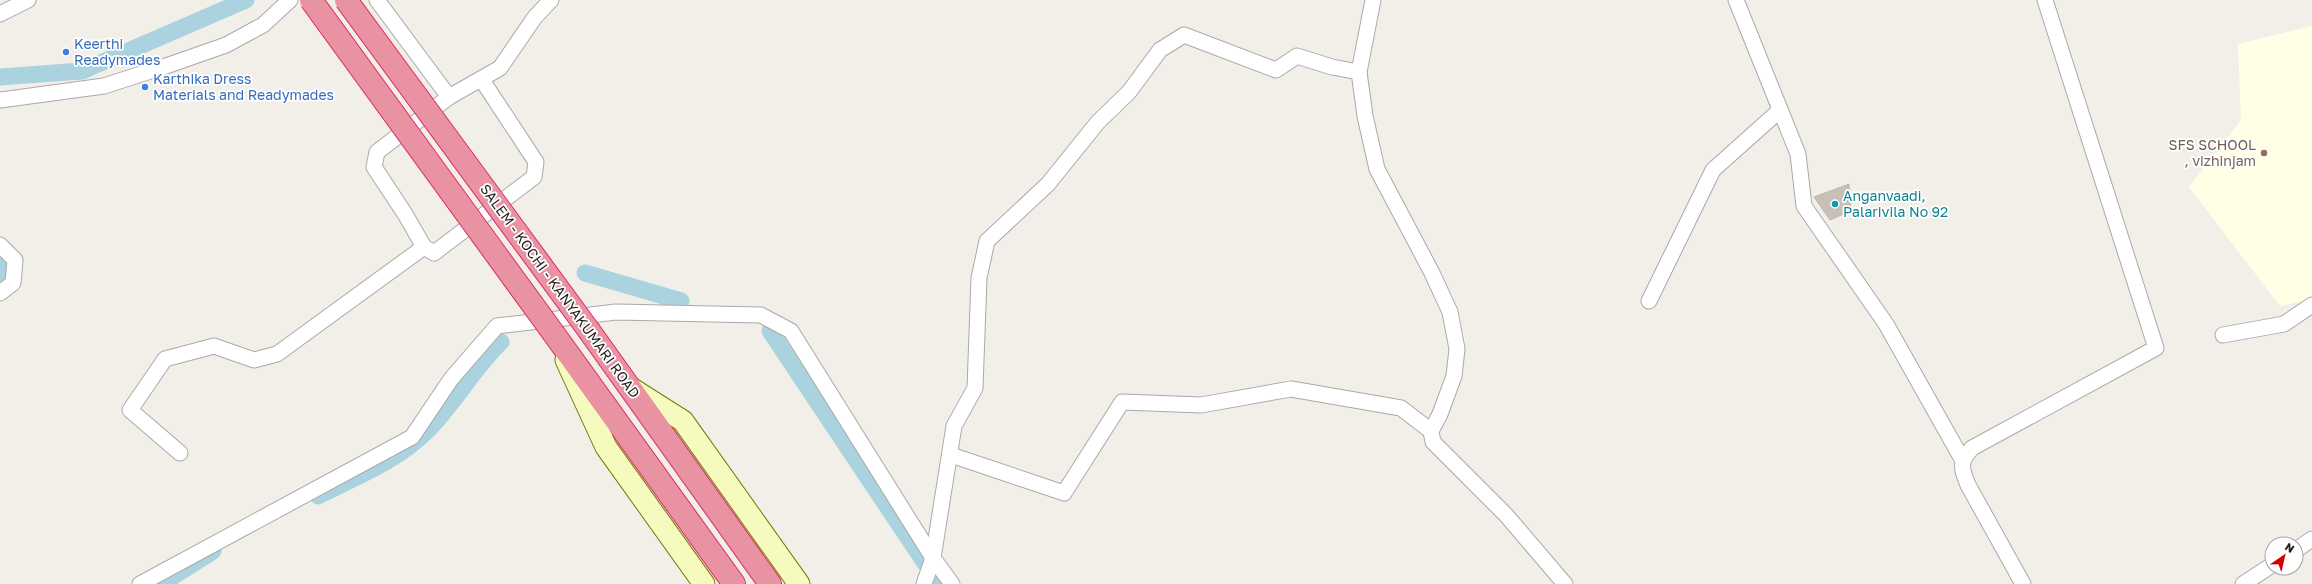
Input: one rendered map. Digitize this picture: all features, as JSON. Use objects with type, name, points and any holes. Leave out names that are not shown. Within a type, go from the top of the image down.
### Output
[{"type":"highway","points":[[311,0],[734,584]]},
{"type":"highway","name":"SALEM - KOCHI - KANYAKUMARI ROAD","points":[[346,0],[631,388],[770,584]]},
{"type":"street","points":[[0,14],[28,0]]},
{"type":"street","points":[[0,100],[104,86],[166,66],[232,42],[263,25],[290,0]]},
{"type":"street","points":[[377,0],[448,97]]},
{"type":"street","points":[[482,80],[536,162],[534,177],[434,253],[424,247],[405,214],[374,167],[377,152],[448,97],[482,80],[500,68],[535,17],[551,0]]},
{"type":"street","points":[[1372,0],[1358,72],[1364,116],[1377,169],[1432,273],[1450,312],[1457,350],[1454,376],[1440,414],[1431,431],[1432,442],[1506,515],[1565,584]]},
{"type":"street","points":[[1736,0],[1798,154],[1804,206],[1886,324],[1962,459],[1962,469],[1968,485],[2023,584]]},
{"type":"street","points":[[1962,459],[1972,448],[2156,348],[2045,0]]},
{"type":"street","points":[[924,584],[933,558],[951,455],[954,426],[975,388],[980,278],[987,241],[1048,184],[1098,122],[1130,92],[1160,50],[1184,35],[1276,70],[1297,56],[1332,67],[1358,72]]},
{"type":"street","points":[[1649,301],[1713,170],[1780,110]]},
{"type":"street","points":[[0,245],[15,260],[14,283],[0,293]]},
{"type":"street","points":[[180,453],[130,410],[165,359],[214,346],[254,360],[277,354],[424,247]]},
{"type":"street","points":[[2223,335],[2284,324],[2312,305]]},
{"type":"street","points":[[140,584],[412,437],[451,379],[497,326],[616,312],[761,315],[791,331],[933,558],[952,584]]},
{"type":"street","points":[[554,334],[606,447],[704,584]]},
{"type":"street","points":[[631,388],[683,421],[799,584]]},
{"type":"street","points":[[951,455],[1064,493],[1122,402],[1201,405],[1291,389],[1401,408],[1431,431]]},
{"type":"street","points":[[2244,584],[2264,570]]},
{"type":"shaded area","name":"SFS SCHOOL , vizhinjam","points":[[2312,26],[2312,299],[2280,306],[2189,187],[2241,120],[2238,44]]},
{"type":"building","name":"Anganvaadi, Palarivila No 92","points":[[1849,184],[1851,211],[1830,220],[1814,197]]},
{"type":"waterway","points":[[0,77],[82,71],[246,0]]},
{"type":"waterway","points":[[0,250],[3,252],[4,272],[0,274]]},
{"type":"waterway","points":[[585,273],[681,301]]},
{"type":"waterway","points":[[770,331],[939,584]]},
{"type":"waterway","points":[[318,496],[376,468],[415,442],[437,421],[481,364],[501,342]]},
{"type":"waterway","points":[[161,584],[213,551]]},
{"type":"place","name":"Keerthi Readymades","points":[[66,52]]},
{"type":"place","name":"Karthika Dress Materials and Readymades","points":[[145,87]]},
{"type":"place","name":"SFS SCHOOL , vizhinjam","points":[[2264,153]]},
{"type":"place","name":"Anganvaadi, Palarivila No 92","points":[[1835,204]]}]
